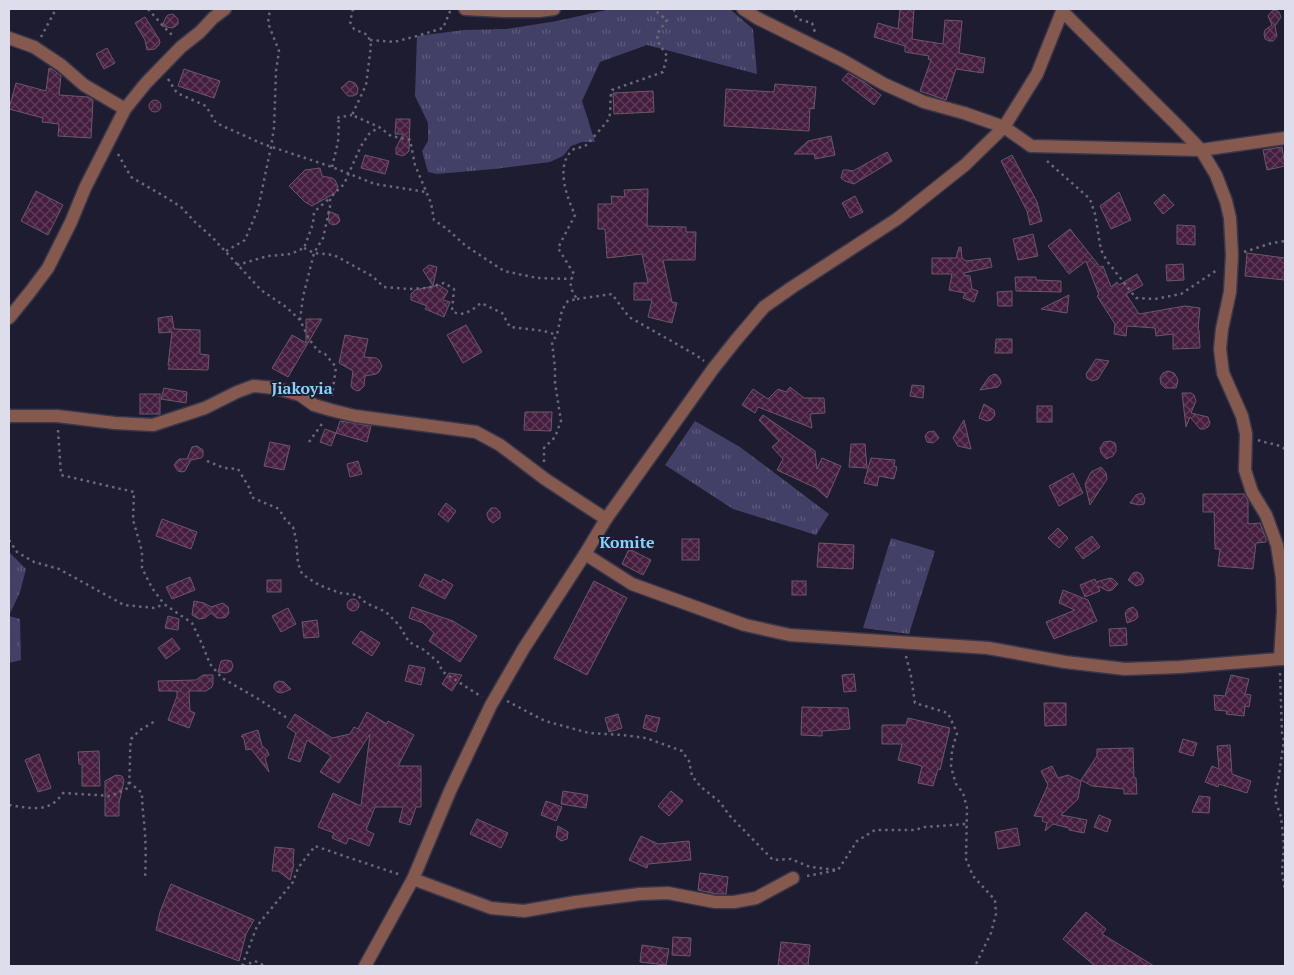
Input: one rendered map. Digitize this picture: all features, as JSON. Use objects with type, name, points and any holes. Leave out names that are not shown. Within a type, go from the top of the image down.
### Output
[{"type":"street","points":[[9,318],[48,268],[71,222],[84,188],[124,109],[141,88],[181,47],[225,9]]},
{"type":"street","points":[[465,9],[504,11],[554,9]]},
{"type":"street","points":[[743,9],[884,84],[924,102],[1004,127],[1031,146],[1201,150],[1285,138]]},
{"type":"street","points":[[365,966],[413,878],[450,792],[494,700],[524,648],[606,519],[713,369],[764,307],[897,219],[965,165],[1004,127],[1037,74],[1063,10],[1201,150],[1216,176],[1226,201],[1230,218],[1232,255],[1230,292],[1222,329],[1220,350],[1224,374],[1242,416],[1246,434],[1245,470],[1252,492],[1266,515],[1277,545],[1282,578],[1283,659],[1180,668],[1126,670],[1065,662],[988,648],[790,635],[745,625],[632,584],[585,554]]},
{"type":"street","points":[[9,38],[34,46],[61,65],[84,85],[124,109]]},
{"type":"street","points":[[9,416],[57,416],[115,423],[153,425],[205,408],[253,386],[275,388],[300,395],[314,405],[330,410],[364,417],[476,432],[500,445],[545,479],[606,519]]},
{"type":"street","points":[[413,878],[490,908],[524,911],[640,894],[668,893],[715,902],[734,902],[756,898],[793,878]]},
{"type":"path","points":[[34,46],[43,35],[56,9]]},
{"type":"path","points":[[148,9],[172,34],[181,47]]},
{"type":"path","points":[[226,251],[245,240],[252,225],[258,209],[271,147],[279,50],[268,22],[270,9]]},
{"type":"path","points":[[352,115],[366,85],[371,46],[368,35],[354,29],[350,22],[353,9]]},
{"type":"path","points":[[370,40],[394,42],[443,28],[451,9]]},
{"type":"path","points":[[577,299],[571,290],[571,279],[574,274],[558,248],[575,215],[566,195],[564,165],[568,156],[575,148],[586,146],[610,119],[610,96],[612,90],[663,72],[667,56],[658,42],[657,34],[667,20],[654,9]]},
{"type":"path","points":[[161,67],[177,93],[206,106],[216,123],[271,147],[332,167],[375,184],[426,192]]},
{"type":"path","points":[[332,167],[338,142],[339,122],[336,118],[352,115],[379,127],[391,136],[410,140],[415,165],[431,203],[434,220],[466,246],[504,271],[537,278],[571,279]]},
{"type":"path","points":[[237,265],[268,256],[291,254],[304,248],[313,224],[314,212],[344,184],[361,146],[369,134],[379,127]]},
{"type":"path","points":[[1031,146],[1090,199],[1095,214],[1101,250],[1106,261],[1136,298],[1155,300],[1181,294],[1218,269],[1232,255],[1285,241]]},
{"type":"path","points":[[114,148],[131,178],[181,207],[226,251],[261,290],[286,307],[300,320],[309,339],[318,351],[325,354],[336,367],[332,398],[333,406],[309,442]]},
{"type":"path","points":[[300,320],[314,253],[323,238],[330,207],[330,198]]},
{"type":"path","points":[[304,248],[314,253],[334,255],[372,276],[384,287],[427,288],[444,283],[454,289],[452,311],[458,314],[473,310],[481,303],[502,313],[510,327],[544,331],[557,335]]},
{"type":"path","points":[[545,479],[544,448],[555,437],[561,422],[555,383],[552,342],[557,335],[562,310],[568,301],[612,294],[629,317],[696,355],[713,369]]},
{"type":"path","points":[[57,416],[61,475],[134,492],[133,520],[142,552],[142,568],[152,588],[164,604],[192,623],[210,664],[222,678],[286,718]]},
{"type":"path","points":[[1246,434],[1263,442],[1280,445],[1285,449]]},
{"type":"path","points":[[207,461],[224,468],[238,469],[250,488],[251,498],[278,509],[293,527],[298,562],[302,574],[340,594],[357,595],[366,603],[386,612],[399,625],[409,642],[424,650],[438,662],[443,672],[467,688],[545,721],[589,733],[622,734],[646,738],[682,751],[689,761],[692,776],[700,788],[720,802],[729,815],[773,860],[791,859],[810,867],[838,870]]},
{"type":"path","points":[[9,540],[17,552],[34,562],[59,570],[124,605],[155,608],[164,604]]},
{"type":"path","points":[[902,643],[912,676],[916,703],[948,712],[957,733],[952,750],[951,767],[956,784],[963,793],[967,808],[966,858],[973,876],[995,900],[996,914],[991,933],[975,966]]},
{"type":"path","points":[[1283,659],[1282,734],[1284,740],[1275,793],[1281,817],[1284,845],[1282,871],[1285,891]]},
{"type":"path","points":[[9,805],[36,808],[48,807],[58,800],[63,793],[111,796],[128,788],[130,739],[140,730],[157,720]]},
{"type":"path","points":[[129,782],[142,793],[146,848],[145,879]]},
{"type":"path","points":[[793,878],[838,870],[857,841],[875,830],[915,830],[925,827],[967,824]]},
{"type":"path","points":[[242,966],[257,926],[293,882],[298,868],[315,846],[413,878]]},
{"type":"path","points":[[242,966],[255,961],[266,966]]},
{"type":"green space","points":[[611,9],[730,9],[753,29],[757,74],[647,45],[600,62],[582,101],[595,142],[582,142],[571,146],[563,156],[550,162],[437,174],[428,172],[422,151],[428,141],[428,123],[415,96],[417,36],[464,30],[506,29],[557,21]]},
{"type":"green space","points":[[695,421],[740,447],[829,514],[816,535],[733,509],[665,465]]},
{"type":"green space","points":[[891,538],[935,551],[909,634],[863,628]]},
{"type":"green space","points":[[9,552],[26,569],[20,592],[9,616]]},
{"type":"green space","points":[[9,616],[20,619],[21,660],[9,663]]},
{"type":"building","points":[[900,9],[914,9],[912,39],[943,44],[945,20],[962,21],[959,53],[985,58],[983,73],[956,69],[946,100],[920,91],[931,60],[928,59],[929,56],[905,52],[905,46],[874,37],[878,23],[898,29]]},
{"type":"building","points":[[1275,10],[1279,12],[1281,17],[1275,26],[1277,36],[1273,41],[1269,41],[1265,39],[1264,34],[1265,30],[1272,25],[1268,16]]},
{"type":"building","points":[[173,14],[178,19],[178,24],[172,28],[162,26],[166,17]]},
{"type":"building","points":[[145,17],[160,42],[155,49],[147,50],[145,40],[135,23]]},
{"type":"building","points":[[107,48],[115,63],[104,69],[96,54]]},
{"type":"building","points":[[49,68],[61,76],[59,95],[88,97],[93,100],[91,138],[58,136],[59,124],[42,122],[43,118],[9,109],[16,83],[46,91]]},
{"type":"building","points":[[184,69],[220,81],[214,98],[178,86]]},
{"type":"building","points":[[848,73],[881,95],[874,105],[842,80]]},
{"type":"building","points":[[349,81],[355,83],[358,88],[357,94],[353,96],[348,96],[341,88]]},
{"type":"building","points":[[775,84],[816,87],[814,109],[810,108],[809,131],[724,126],[726,89],[774,92]]},
{"type":"building","points":[[653,91],[654,112],[614,114],[613,93]]},
{"type":"building","points":[[153,100],[157,100],[161,106],[157,112],[153,112],[149,108],[149,104]]},
{"type":"building","points":[[396,119],[410,119],[409,151],[403,156],[396,154],[396,148],[403,134],[395,134]]},
{"type":"building","points":[[831,136],[835,155],[815,159],[814,154],[794,154],[808,141]]},
{"type":"building","points":[[1282,147],[1285,166],[1267,170],[1263,150]]},
{"type":"building","points":[[887,152],[892,161],[854,184],[841,178],[843,170],[853,171]]},
{"type":"building","points":[[365,155],[389,161],[385,174],[361,168]]},
{"type":"building","points":[[1012,155],[1037,202],[1042,221],[1030,225],[1027,211],[1001,161]]},
{"type":"building","points":[[320,168],[322,176],[335,180],[338,187],[335,193],[312,206],[305,202],[289,186],[305,170]]},
{"type":"building","points":[[648,189],[647,226],[686,227],[686,232],[696,232],[695,260],[663,260],[672,302],[677,303],[672,323],[648,317],[652,300],[634,300],[634,283],[648,283],[642,254],[607,258],[605,229],[598,229],[598,204],[612,204],[611,196],[625,197],[624,190]]},
{"type":"building","points":[[36,191],[63,205],[48,235],[21,221]]},
{"type":"building","points":[[1119,192],[1131,220],[1111,229],[1100,206]]},
{"type":"building","points":[[1164,194],[1174,205],[1163,214],[1154,203]]},
{"type":"building","points":[[855,196],[863,212],[850,218],[842,203]]},
{"type":"building","points":[[328,211],[338,215],[340,221],[337,224],[329,223]]},
{"type":"building","points":[[1177,225],[1195,226],[1195,245],[1177,244]]},
{"type":"building","points":[[1070,229],[1100,267],[1103,266],[1111,287],[1117,282],[1119,285],[1137,274],[1143,285],[1126,294],[1139,314],[1185,306],[1200,308],[1198,330],[1200,348],[1173,349],[1173,334],[1156,336],[1155,328],[1127,326],[1126,336],[1114,334],[1115,324],[1097,296],[1099,295],[1086,261],[1069,274],[1048,246]]},
{"type":"building","points":[[1033,234],[1038,256],[1018,260],[1013,239]]},
{"type":"building","points":[[959,247],[961,247],[962,258],[966,261],[990,258],[992,267],[964,273],[964,275],[970,276],[972,289],[978,291],[974,302],[963,298],[965,293],[949,290],[952,274],[932,274],[932,258],[956,258]]},
{"type":"building","points":[[1247,253],[1285,258],[1285,280],[1245,276]]},
{"type":"building","points":[[1183,264],[1184,280],[1167,281],[1166,265]]},
{"type":"building","points":[[429,265],[437,267],[433,286],[423,270]]},
{"type":"building","points":[[1015,277],[1036,277],[1036,280],[1061,281],[1061,292],[1016,291]]},
{"type":"building","points":[[439,285],[448,291],[443,300],[450,302],[444,317],[425,309],[427,306],[411,300],[411,294],[415,290]]},
{"type":"building","points":[[1012,291],[1012,306],[998,306],[997,292]]},
{"type":"building","points":[[1069,295],[1067,313],[1041,309]]},
{"type":"building","points":[[172,316],[174,329],[200,330],[200,354],[209,355],[208,370],[168,369],[170,365],[168,365],[172,332],[159,333],[158,318]]},
{"type":"building","points":[[306,319],[322,319],[288,377],[272,368],[292,335],[306,343]]},
{"type":"building","points":[[466,325],[482,352],[463,363],[447,335]]},
{"type":"building","points":[[345,335],[368,339],[364,357],[376,358],[382,366],[376,374],[365,376],[364,386],[357,391],[351,386],[353,371],[339,363]]},
{"type":"building","points":[[996,339],[1012,339],[1012,353],[995,353]]},
{"type":"building","points":[[1096,359],[1109,361],[1098,379],[1092,381],[1087,378],[1086,374]]},
{"type":"building","points":[[1168,371],[1174,373],[1177,378],[1176,388],[1165,388],[1161,384],[1161,376]]},
{"type":"building","points":[[994,374],[1000,379],[1001,383],[998,387],[980,390],[989,377]]},
{"type":"building","points":[[912,385],[924,386],[923,398],[910,396]]},
{"type":"building","points":[[790,387],[804,398],[824,398],[825,413],[810,414],[812,428],[758,407],[755,413],[742,405],[753,389],[768,399],[778,389],[786,392]]},
{"type":"building","points":[[164,388],[187,392],[186,403],[161,399]]},
{"type":"building","points":[[1182,393],[1194,395],[1196,401],[1191,413],[1208,417],[1210,423],[1208,427],[1200,429],[1190,417],[1186,427]]},
{"type":"building","points":[[140,394],[160,394],[160,414],[140,414]]},
{"type":"building","points":[[984,404],[994,410],[995,415],[991,420],[987,421],[979,418]]},
{"type":"building","points":[[1037,406],[1052,406],[1052,422],[1037,422]]},
{"type":"building","points":[[525,412],[552,412],[551,431],[524,430]]},
{"type":"building","points":[[763,415],[815,451],[817,469],[822,458],[841,466],[827,498],[816,488],[777,470],[783,459],[772,447],[779,441],[759,420]]},
{"type":"building","points":[[964,420],[971,449],[958,446],[953,438]]},
{"type":"building","points":[[340,421],[371,426],[367,442],[336,433]]},
{"type":"building","points":[[325,429],[336,433],[331,446],[320,442]]},
{"type":"building","points":[[934,431],[939,438],[933,443],[927,442],[925,436],[928,432]]},
{"type":"building","points":[[1110,441],[1115,443],[1116,451],[1113,456],[1106,459],[1101,453],[1100,448],[1104,442]]},
{"type":"building","points":[[270,442],[290,446],[284,470],[264,466]]},
{"type":"building","points":[[851,444],[865,444],[867,468],[849,467]]},
{"type":"building","points":[[197,446],[203,450],[203,456],[191,460],[185,471],[178,471],[174,465],[177,461],[179,459],[187,459],[192,447]]},
{"type":"building","points":[[871,458],[895,460],[894,466],[897,467],[894,479],[879,476],[877,486],[864,483]]},
{"type":"building","points":[[358,461],[362,474],[350,477],[347,464]]},
{"type":"building","points":[[1101,467],[1106,473],[1107,479],[1090,505],[1085,484],[1091,472]]},
{"type":"building","points":[[1073,473],[1083,493],[1059,506],[1049,486]]},
{"type":"building","points":[[1142,493],[1145,499],[1144,504],[1130,503],[1136,495]]},
{"type":"building","points":[[1203,494],[1244,494],[1248,501],[1248,524],[1260,523],[1266,539],[1266,542],[1256,543],[1253,569],[1218,566],[1220,549],[1215,549],[1214,512],[1203,512]]},
{"type":"building","points":[[446,503],[456,511],[448,522],[438,514]]},
{"type":"building","points":[[491,508],[496,508],[500,512],[500,518],[493,523],[487,515]]},
{"type":"building","points":[[162,519],[197,532],[191,549],[156,536]]},
{"type":"building","points":[[1058,528],[1068,538],[1059,548],[1048,538]]},
{"type":"building","points":[[1092,536],[1100,547],[1083,559],[1075,548]]},
{"type":"building","points":[[682,539],[699,539],[699,560],[682,560]]},
{"type":"building","points":[[819,543],[854,545],[853,569],[817,567]]},
{"type":"building","points":[[629,549],[651,560],[643,575],[622,564]]},
{"type":"building","points":[[1133,573],[1141,574],[1144,580],[1142,584],[1136,586],[1128,580]]},
{"type":"building","points":[[425,574],[441,582],[443,579],[453,585],[445,599],[419,586]]},
{"type":"building","points":[[190,577],[195,590],[172,599],[166,587]]},
{"type":"building","points":[[1110,578],[1118,584],[1112,590],[1108,591],[1098,586],[1100,591],[1085,597],[1080,585],[1095,579],[1096,582]]},
{"type":"building","points":[[267,580],[281,580],[281,592],[267,592]]},
{"type":"building","points":[[594,581],[627,598],[587,675],[554,658]]},
{"type":"building","points":[[792,581],[806,581],[806,595],[792,595]]},
{"type":"building","points":[[1063,590],[1088,600],[1097,621],[1054,639],[1046,622],[1075,610],[1059,603]]},
{"type":"building","points":[[351,599],[355,599],[359,605],[355,611],[351,611],[347,607],[347,603]]},
{"type":"building","points":[[194,601],[211,607],[223,603],[228,607],[229,613],[223,618],[217,618],[211,613],[205,618],[199,619],[192,615]]},
{"type":"building","points":[[412,607],[453,621],[477,636],[460,662],[429,641],[434,633],[423,623],[409,618]]},
{"type":"building","points":[[1133,607],[1137,611],[1138,617],[1127,623],[1125,613]]},
{"type":"building","points":[[288,608],[296,624],[281,632],[272,616]]},
{"type":"building","points":[[168,616],[179,619],[178,630],[165,628]]},
{"type":"building","points":[[317,620],[319,637],[304,638],[302,622]]},
{"type":"building","points":[[1126,628],[1127,645],[1110,646],[1109,629]]},
{"type":"building","points":[[361,631],[380,643],[372,656],[352,643]]},
{"type":"building","points":[[172,638],[180,649],[166,659],[158,648]]},
{"type":"building","points":[[226,660],[232,663],[231,671],[226,673],[218,672],[221,661]]},
{"type":"building","points":[[409,665],[425,668],[421,685],[405,681]]},
{"type":"building","points":[[449,673],[462,675],[452,691],[442,684]]},
{"type":"building","points":[[854,674],[856,691],[844,692],[842,675]]},
{"type":"building","points":[[203,675],[213,675],[213,684],[206,691],[189,691],[190,711],[195,713],[189,728],[168,720],[177,691],[159,691],[158,681],[196,680]]},
{"type":"building","points":[[1231,675],[1249,679],[1245,694],[1251,695],[1249,707],[1245,706],[1244,716],[1226,714],[1227,711],[1215,710],[1214,695],[1225,696]]},
{"type":"building","points":[[279,681],[284,682],[291,689],[282,693],[277,692],[274,685]]},
{"type":"building","points":[[1044,703],[1066,703],[1066,725],[1045,726]]},
{"type":"building","points":[[802,707],[848,708],[850,729],[822,731],[822,736],[801,735]]},
{"type":"building","points":[[367,712],[387,724],[388,721],[414,735],[398,766],[421,766],[421,807],[416,807],[410,825],[399,822],[403,807],[375,807],[366,830],[374,834],[369,846],[349,838],[346,844],[332,838],[334,833],[318,827],[333,793],[361,806],[370,734],[339,783],[320,772],[331,756],[307,740],[300,762],[288,758],[296,733],[287,727],[295,714],[332,738],[350,734],[354,727],[358,729]]},
{"type":"building","points":[[618,714],[622,728],[609,732],[605,718]]},
{"type":"building","points":[[646,715],[660,718],[656,732],[643,728]]},
{"type":"building","points":[[908,718],[950,728],[940,770],[938,769],[933,786],[918,783],[922,766],[898,760],[902,744],[882,744],[882,725],[906,725]]},
{"type":"building","points":[[258,730],[262,746],[269,755],[265,758],[269,772],[251,749],[246,750],[244,739],[241,736],[243,737],[242,735]]},
{"type":"building","points":[[1183,739],[1197,743],[1193,756],[1179,752]]},
{"type":"building","points":[[1230,745],[1232,774],[1251,781],[1247,793],[1219,784],[1218,787],[1205,782],[1212,766],[1219,769],[1217,746]]},
{"type":"building","points":[[1133,748],[1134,778],[1136,778],[1137,794],[1124,794],[1124,789],[1092,786],[1081,780],[1097,756],[1097,749]]},
{"type":"building","points":[[99,751],[100,786],[82,786],[82,764],[79,764],[78,752]]},
{"type":"building","points":[[39,754],[51,788],[38,792],[25,760]]},
{"type":"building","points":[[1052,766],[1058,778],[1068,775],[1081,781],[1078,799],[1061,815],[1087,820],[1084,833],[1053,824],[1045,831],[1047,823],[1042,821],[1043,817],[1034,816],[1048,785],[1041,771]]},
{"type":"building","points":[[116,775],[122,776],[124,781],[119,803],[119,816],[105,816],[105,781]]},
{"type":"building","points":[[563,791],[588,795],[586,808],[561,804]]},
{"type":"building","points":[[671,791],[683,801],[669,816],[658,806]]},
{"type":"building","points":[[1199,796],[1210,797],[1209,813],[1192,812]]},
{"type":"building","points":[[546,801],[562,807],[556,821],[541,815]]},
{"type":"building","points":[[1099,815],[1111,820],[1107,832],[1094,827]]},
{"type":"building","points":[[477,819],[508,833],[501,848],[470,834]]},
{"type":"building","points":[[558,826],[568,832],[567,839],[561,841],[556,837]]},
{"type":"building","points":[[1017,828],[1020,845],[998,849],[995,832]]},
{"type":"building","points":[[641,836],[658,844],[689,841],[691,860],[648,864],[647,868],[629,860]]},
{"type":"building","points":[[275,847],[294,849],[294,864],[290,880],[278,871],[272,871]]},
{"type":"building","points":[[700,873],[728,877],[726,894],[698,890]]},
{"type":"building","points":[[171,884],[254,920],[246,934],[239,961],[156,930],[160,912]]},
{"type":"building","points":[[1086,912],[1106,929],[1102,934],[1154,966],[1095,966],[1063,939]]},
{"type":"building","points":[[673,937],[691,938],[690,956],[672,955]]},
{"type":"building","points":[[781,942],[810,945],[808,966],[778,966]]},
{"type":"building","points":[[642,945],[669,949],[666,965],[640,962]]},
{"type":"district","name":"Jiakoyia","points":[[302,388]]},
{"type":"district","name":"Komite","points":[[627,542]]}]
